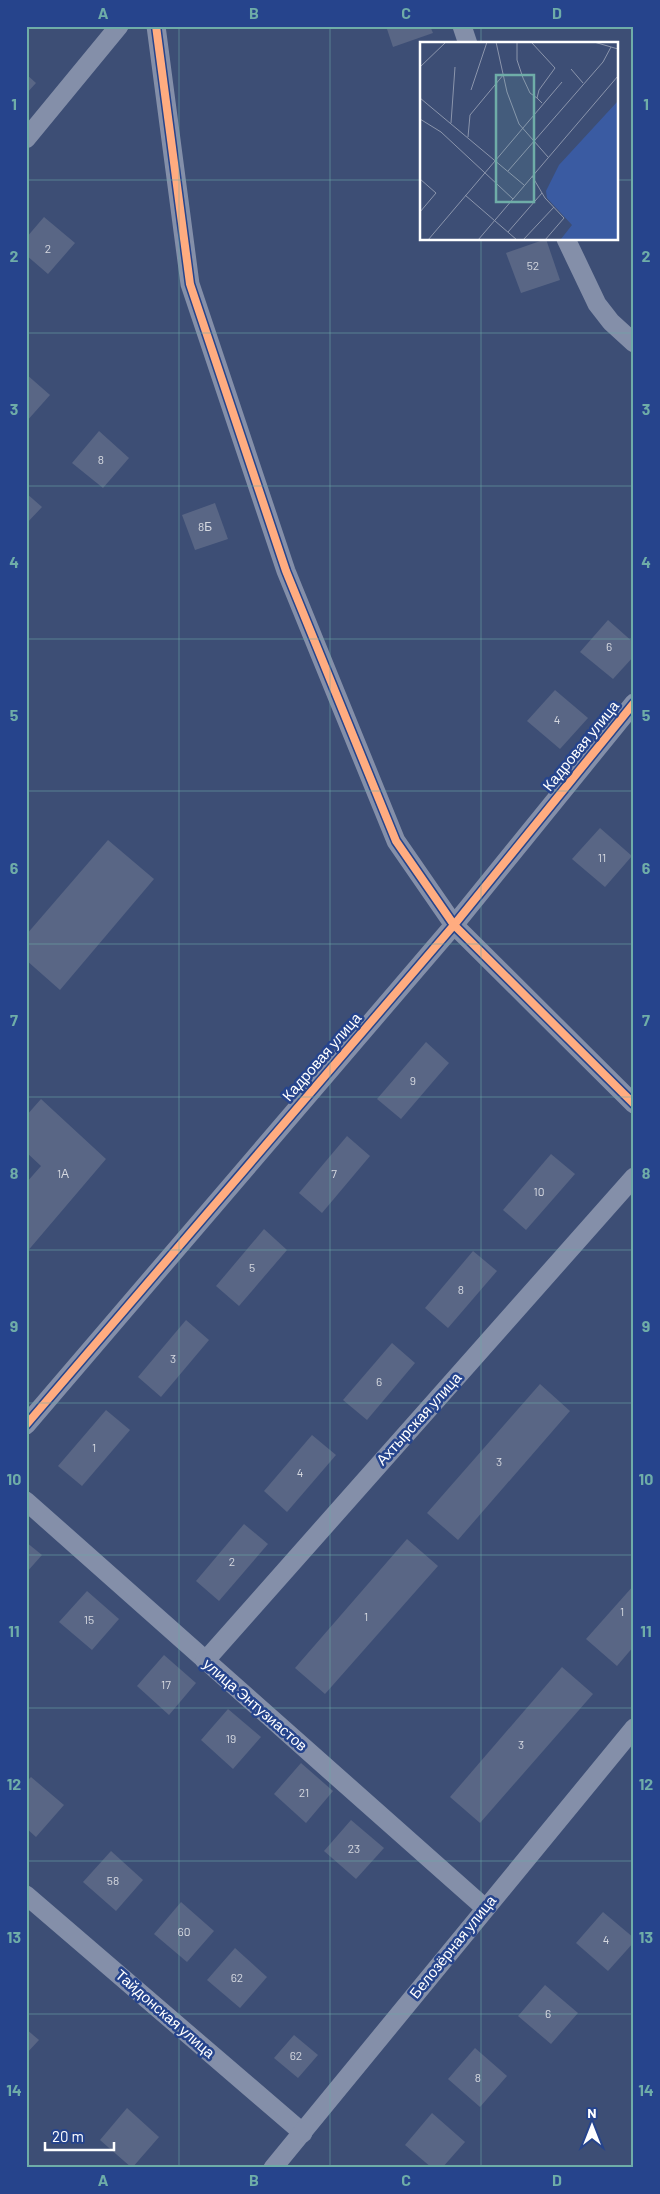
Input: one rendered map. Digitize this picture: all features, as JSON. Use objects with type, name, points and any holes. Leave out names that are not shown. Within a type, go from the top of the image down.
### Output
[{"type":"street","points":[[26,138],[119,26]]},
{"type":"street","points":[[156,26],[190,284],[286,571],[396,841],[454,924],[634,1104]]},
{"type":"street","points":[[462,26],[467,42]]},
{"type":"street","points":[[566,240],[597,304],[610,322],[634,343]]},
{"type":"street","name":"Кадровая улица","points":[[26,1425],[454,924],[634,703]]},
{"type":"street","name":"Ахтырская улица","points":[[205,1661],[634,1177]]},
{"type":"street","name":"улица Энтузиастов","points":[[26,1501],[485,1908]]},
{"type":"street","name":"Белозёрная улица","points":[[273,2168],[485,1908],[631,1737]]},
{"type":"street","name":"Тайдонская улица","points":[[26,1895],[303,2133]]},
{"type":"building","points":[[386,26],[430,26],[433,33],[393,47]]},
{"type":"building","points":[[26,74],[36,83],[26,94]]},
{"type":"building","points":[[44,217],[75,243],[48,274],[26,255],[26,238]]},
{"type":"building","points":[[546,240],[560,280],[521,293],[506,253]]},
{"type":"building","points":[[26,374],[50,395],[26,422]]},
{"type":"building","points":[[99,431],[129,458],[103,488],[72,463]]},
{"type":"building","points":[[26,493],[42,507],[26,524]]},
{"type":"building","points":[[215,503],[228,539],[195,550],[182,515]]},
{"type":"building","points":[[608,620],[634,643],[634,656],[613,679],[580,652]]},
{"type":"building","points":[[555,690],[588,718],[560,749],[527,721]]},
{"type":"building","points":[[600,828],[632,856],[605,887],[572,859]]},
{"type":"building","points":[[108,840],[154,879],[60,990],[26,960],[26,935]]},
{"type":"building","points":[[426,1042],[449,1063],[401,1119],[377,1099]]},
{"type":"building","points":[[41,1099],[106,1159],[26,1253],[26,1183],[41,1166],[26,1152],[26,1116]]},
{"type":"building","points":[[347,1136],[370,1156],[322,1213],[299,1193]]},
{"type":"building","points":[[551,1154],[575,1174],[526,1230],[503,1210]]},
{"type":"building","points":[[264,1229],[287,1250],[239,1306],[216,1286]]},
{"type":"building","points":[[473,1251],[497,1271],[448,1328],[425,1308]]},
{"type":"building","points":[[186,1320],[209,1340],[161,1397],[138,1377]]},
{"type":"building","points":[[392,1343],[415,1363],[367,1420],[343,1400]]},
{"type":"building","points":[[540,1384],[570,1411],[458,1540],[427,1513]]},
{"type":"building","points":[[106,1410],[130,1430],[82,1486],[58,1466]]},
{"type":"building","points":[[312,1435],[336,1455],[287,1512],[264,1491]]},
{"type":"building","points":[[244,1524],[268,1544],[219,1601],[196,1581]]},
{"type":"building","points":[[407,1539],[438,1566],[325,1694],[295,1668]]},
{"type":"building","points":[[26,1542],[42,1555],[26,1573]]},
{"type":"building","points":[[634,1585],[634,1646],[617,1666],[586,1639]]},
{"type":"building","points":[[87,1591],[119,1619],[92,1650],[59,1622]]},
{"type":"building","points":[[164,1655],[196,1683],[169,1715],[137,1686]]},
{"type":"building","points":[[562,1667],[593,1694],[480,1823],[450,1797]]},
{"type":"building","points":[[228,1709],[261,1737],[233,1769],[201,1740]]},
{"type":"building","points":[[301,1763],[333,1791],[306,1823],[274,1794]]},
{"type":"building","points":[[31,1777],[64,1805],[36,1837],[26,1828],[26,1782]]},
{"type":"building","points":[[351,1820],[384,1848],[356,1879],[324,1851]]},
{"type":"building","points":[[111,1851],[143,1880],[116,1911],[83,1882]]},
{"type":"building","points":[[181,1902],[214,1931],[187,1962],[154,1934]]},
{"type":"building","points":[[603,1912],[634,1938],[634,1942],[608,1971],[576,1943]]},
{"type":"building","points":[[235,1948],[267,1977],[240,2008],[207,1980]]},
{"type":"building","points":[[545,1985],[578,2013],[551,2044],[518,2016]]},
{"type":"building","points":[[26,2029],[39,2040],[26,2054]]},
{"type":"building","points":[[294,2035],[318,2055],[298,2078],[274,2058]]},
{"type":"building","points":[[475,2048],[507,2076],[480,2107],[448,2079]]},
{"type":"building","points":[[127,2108],[159,2137],[132,2168],[100,2140]]},
{"type":"building","points":[[432,2113],[465,2142],[442,2168],[432,2168],[405,2145]]},
{"type":"cycle path","points":[[156,26],[190,284],[286,571],[396,841],[454,925],[634,1104]]},
{"type":"cycle path","points":[[26,1425],[454,925],[634,703]]}]
